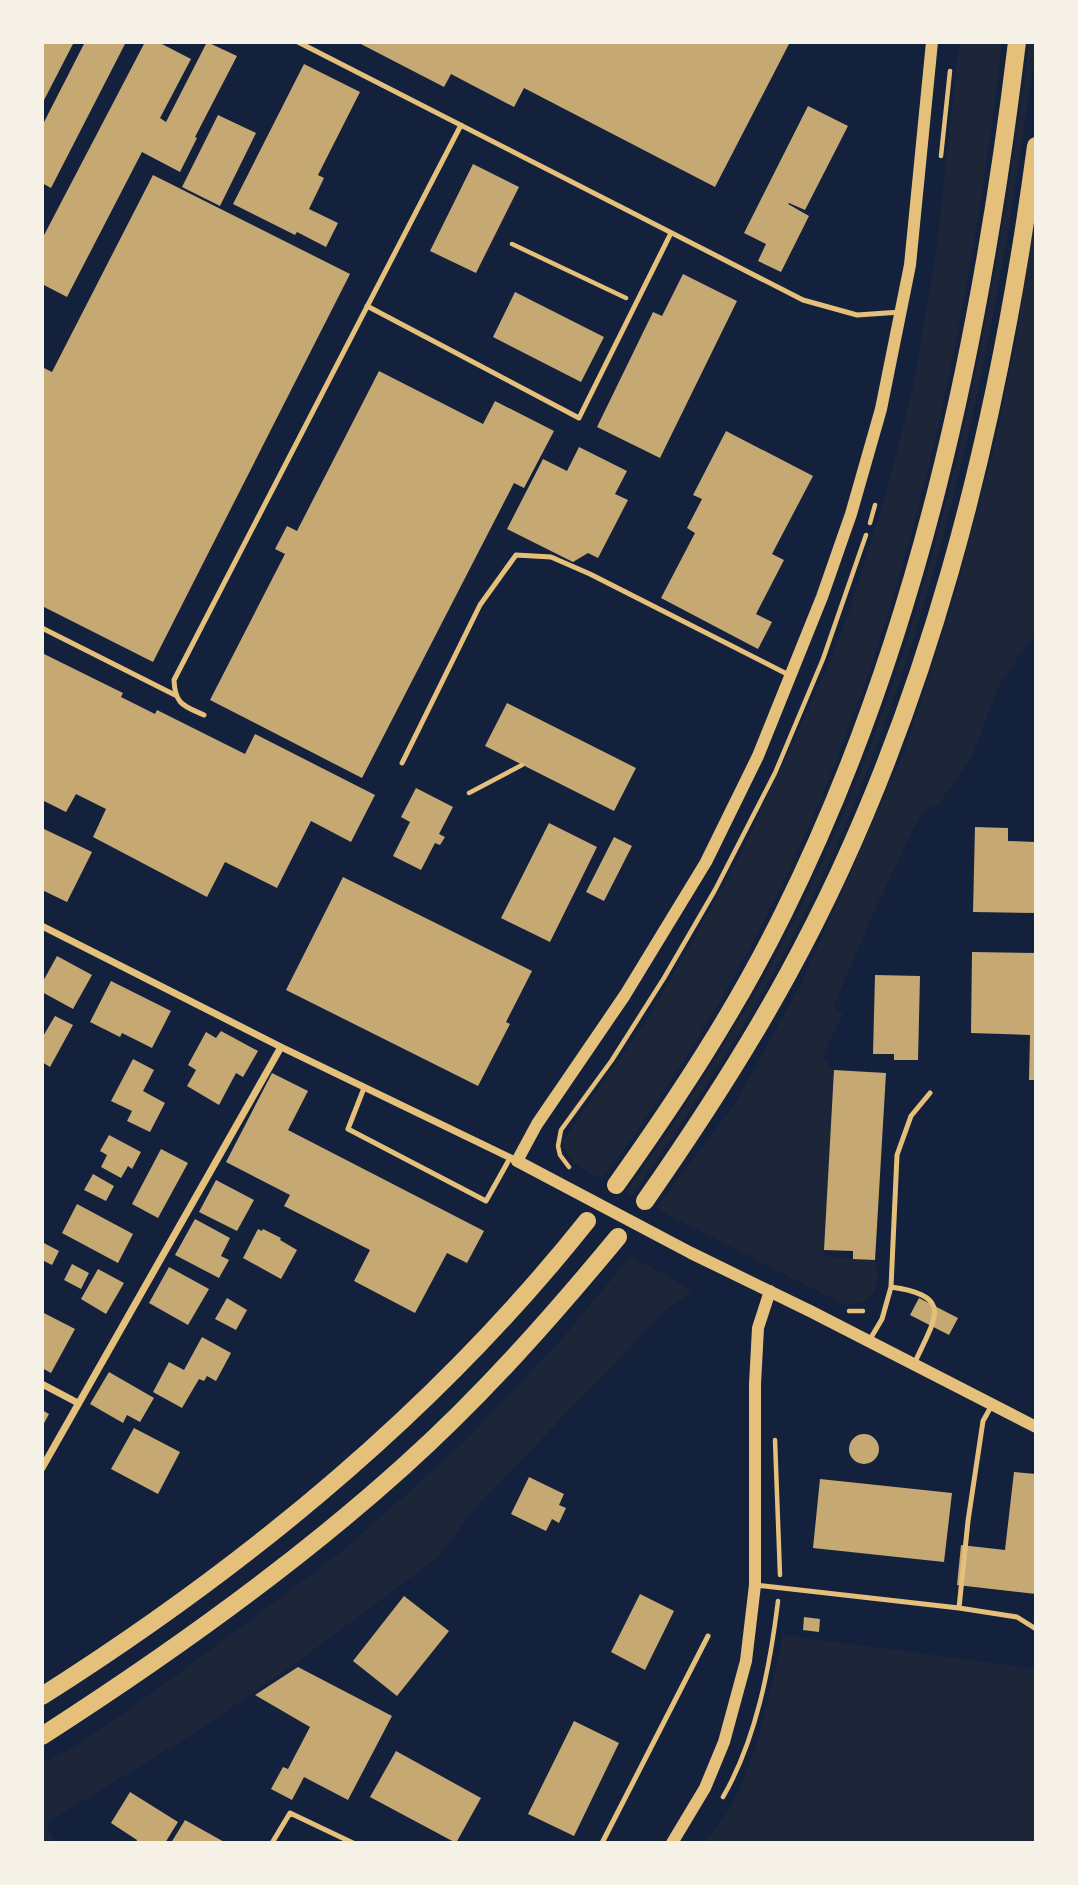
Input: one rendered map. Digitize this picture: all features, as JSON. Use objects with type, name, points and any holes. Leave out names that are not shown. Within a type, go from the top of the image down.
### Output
[{"type":"highway","points":[[616,1185],[687,1082],[784,913],[837,794],[883,674],[925,537],[956,411],[990,235],[1017,42]]},
{"type":"highway","points":[[645,1201],[724,1084],[789,973],[855,836],[895,735],[937,613],[975,475],[1013,296],[1036,146]]},
{"type":"highway","points":[[42,1696],[188,1598],[341,1477],[427,1399],[487,1337],[531,1290],[587,1221]]},
{"type":"highway","points":[[42,1736],[237,1602],[404,1466],[497,1375],[618,1237]]},
{"type":"street","points":[[514,1159],[625,995],[706,862],[758,756],[792,676],[851,514],[881,410],[911,265],[932,42]]},
{"type":"street","points":[[42,926],[364,1088],[514,1159],[691,1253],[1036,1427]]},
{"type":"street","points":[[42,1468],[281,1047]]},
{"type":"street","points":[[672,1843],[705,1788],[724,1742],[746,1661],[755,1585],[755,1384],[758,1328],[770,1291]]},
{"type":"street","points":[[42,1384],[78,1403]]},
{"type":"lane","points":[[298,42],[803,300],[857,316],[901,312]]},
{"type":"lane","points":[[175,695],[174,680],[461,125]]},
{"type":"lane","points":[[368,306],[579,418],[671,233]]},
{"type":"lane","points":[[402,763],[480,605],[516,555],[551,557],[590,574],[792,676]]},
{"type":"lane","points":[[42,628],[175,695],[182,705],[204,715]]},
{"type":"lane","points":[[364,1088],[348,1129],[486,1201],[514,1159]]},
{"type":"lane","points":[[869,1342],[882,1319],[891,1287],[897,1156],[911,1116],[930,1093]]},
{"type":"lane","points":[[891,1287],[911,1290],[926,1296],[934,1304],[936,1317],[914,1365]]},
{"type":"lane","points":[[959,1608],[968,1521],[983,1422],[992,1405]]},
{"type":"lane","points":[[755,1585],[1017,1617],[1036,1629]]},
{"type":"lane","points":[[602,1843],[708,1636]]},
{"type":"lane","points":[[272,1843],[290,1813],[353,1843]]},
{"type":"path","points":[[512,244],[636,303]]},
{"type":"path","points":[[469,793],[522,765]]},
{"type":"path","points":[[775,1438],[780,1560]]},
{"type":"shaded area","points":[[959,42],[1002,42],[972,256],[952,362],[900,573],[867,676],[830,777],[767,916],[702,1032],[602,1179],[572,1161],[563,1141],[646,1021],[742,851],[824,675],[846,620],[884,502],[913,387],[936,254]]},
{"type":"shaded area","points":[[1029,42],[1036,42],[1021,150],[984,362],[934,571],[902,674],[865,776],[803,918],[735,1040],[632,1196],[626,1192],[706,1074],[778,951],[830,844],[875,735],[913,622],[944,508],[971,392],[994,276]]},
{"type":"shaded area","points":[[1036,205],[1036,631],[998,687],[972,757],[938,805],[922,811],[879,901],[833,1008],[843,1013],[822,1058],[834,1070],[824,1256],[875,1260],[878,1279],[868,1298],[853,1304],[842,1304],[656,1208],[736,1102],[801,984],[904,752],[955,595],[993,451],[1014,352]]},
{"type":"shaded area","points":[[631,1256],[693,1291],[669,1307],[476,1507],[437,1558],[296,1663],[193,1734],[46,1823],[56,1843],[42,1843],[42,1763],[77,1746],[344,1550],[462,1444],[561,1340]]},
{"type":"shaded area","points":[[783,1635],[1036,1669],[1036,1843],[704,1843],[730,1808],[749,1766]]},
{"type":"building","points":[[42,42],[74,42],[42,104]]},
{"type":"building","points":[[85,42],[126,42],[51,188],[42,183],[42,126]]},
{"type":"building","points":[[145,42],[158,42],[191,59],[160,118],[166,122],[207,42],[237,56],[180,172],[142,152],[67,297],[42,284],[42,239]]},
{"type":"building","points":[[357,42],[790,42],[715,187],[524,88],[514,107],[451,74],[444,87]]},
{"type":"building","points":[[304,64],[360,92],[318,175],[324,178],[309,209],[338,223],[326,247],[297,232],[295,235],[233,204]]},
{"type":"building","points":[[808,106],[848,126],[805,210],[788,204],[809,216],[781,272],[758,261],[766,244],[744,233]]},
{"type":"building","points":[[218,115],[256,133],[220,206],[182,187]]},
{"type":"building","points":[[473,164],[519,187],[476,273],[430,251]]},
{"type":"building","points":[[153,175],[350,274],[153,662],[42,606],[42,367],[52,372]]},
{"type":"building","points":[[683,274],[737,301],[660,458],[597,427],[653,312],[662,316]]},
{"type":"building","points":[[515,292],[604,337],[581,382],[493,337]]},
{"type":"building","points":[[379,371],[483,424],[495,401],[554,431],[524,488],[514,483],[362,778],[210,700],[285,554],[275,549],[287,526],[297,531]]},
{"type":"building","points":[[726,431],[813,476],[772,554],[784,560],[756,614],[772,622],[758,649],[661,598],[695,533],[687,528],[702,499],[693,495]]},
{"type":"building","points":[[579,447],[627,471],[615,494],[628,500],[598,558],[588,553],[573,562],[507,529],[543,459],[567,471]]},
{"type":"building","points":[[42,653],[123,693],[121,697],[155,714],[157,710],[245,754],[255,734],[375,795],[351,842],[311,821],[277,888],[225,862],[207,897],[93,837],[106,809],[76,794],[66,812],[42,800]]},
{"type":"building","points":[[507,703],[636,768],[614,811],[485,746]]},
{"type":"building","points":[[416,788],[453,807],[439,834],[445,837],[440,845],[435,843],[421,870],[393,856],[410,822],[401,817]]},
{"type":"building","points":[[549,823],[597,847],[550,942],[501,918]]},
{"type":"building","points":[[975,827],[1008,828],[1008,841],[1036,842],[1036,913],[973,912]]},
{"type":"building","points":[[42,828],[92,852],[67,902],[42,890]]},
{"type":"building","points":[[614,837],[632,846],[604,901],[586,892]]},
{"type":"building","points":[[343,877],[532,971],[506,1022],[510,1024],[478,1086],[286,990]]},
{"type":"building","points":[[972,952],[1036,953],[1036,1080],[1029,1080],[1030,1035],[971,1033]]},
{"type":"building","points":[[57,956],[92,975],[73,1009],[42,992],[42,983]]},
{"type":"building","points":[[875,975],[920,976],[918,1060],[894,1060],[894,1054],[873,1054]]},
{"type":"building","points":[[111,981],[171,1011],[152,1048],[122,1033],[120,1037],[90,1022]]},
{"type":"building","points":[[55,1016],[73,1025],[50,1067],[42,1062],[42,1038]]},
{"type":"building","points":[[221,1031],[258,1051],[243,1077],[236,1073],[219,1105],[187,1086],[196,1070],[188,1065],[206,1032],[216,1038]]},
{"type":"building","points":[[133,1059],[154,1070],[143,1091],[165,1103],[150,1132],[127,1121],[132,1111],[111,1101]]},
{"type":"building","points":[[834,1070],[886,1073],[875,1260],[853,1259],[853,1251],[824,1250]]},
{"type":"building","points":[[272,1073],[308,1091],[288,1130],[484,1231],[467,1263],[447,1253],[415,1313],[354,1281],[370,1250],[284,1206],[290,1195],[226,1162]]},
{"type":"building","points":[[109,1135],[141,1152],[132,1169],[128,1166],[121,1178],[101,1167],[107,1155],[100,1151]]},
{"type":"building","points":[[161,1149],[188,1163],[158,1218],[132,1204]]},
{"type":"building","points":[[93,1174],[114,1186],[106,1201],[84,1190]]},
{"type":"building","points":[[216,1180],[254,1200],[237,1231],[199,1212]]},
{"type":"building","points":[[77,1204],[133,1234],[118,1263],[62,1233]]},
{"type":"building","points":[[195,1219],[230,1238],[221,1256],[229,1260],[219,1278],[175,1255]]},
{"type":"building","points":[[258,1229],[281,1238],[280,1240],[297,1250],[281,1279],[243,1258]]},
{"type":"building","points":[[42,1242],[59,1251],[52,1265],[42,1260]]},
{"type":"building","points":[[72,1264],[89,1273],[81,1289],[64,1280]]},
{"type":"building","points":[[169,1267],[209,1289],[188,1325],[149,1303]]},
{"type":"building","points":[[98,1269],[124,1283],[106,1314],[81,1299]]},
{"type":"building","points":[[227,1298],[247,1310],[236,1330],[215,1319]]},
{"type":"building","points":[[919,1298],[958,1318],[949,1335],[910,1315]]},
{"type":"building","points":[[42,1312],[75,1329],[51,1373],[42,1368]]},
{"type":"building","points":[[202,1337],[231,1353],[216,1381],[207,1376],[204,1381],[199,1379],[182,1408],[153,1392],[169,1362],[184,1370]]},
{"type":"building","points":[[109,1372],[154,1398],[140,1422],[127,1415],[123,1423],[90,1404]]},
{"type":"building","points":[[42,1410],[49,1414],[42,1427]]},
{"type":"building","points":[[134,1428],[180,1452],[158,1494],[111,1469]]},
{"type":"building","points":[[864,1434],[875,1438],[879,1449],[875,1460],[864,1464],[853,1460],[849,1449],[853,1438]]},
{"type":"building","points":[[1014,1472],[1036,1474],[1036,1594],[957,1585],[961,1545],[1005,1550]]},
{"type":"building","points":[[529,1477],[564,1494],[559,1505],[566,1508],[559,1523],[552,1519],[546,1531],[511,1514]]},
{"type":"building","points":[[820,1479],[952,1493],[944,1562],[813,1548]]},
{"type":"building","points":[[640,1594],[674,1611],[645,1670],[611,1652]]},
{"type":"building","points":[[404,1596],[449,1631],[397,1696],[353,1661]]},
{"type":"building","points":[[804,1617],[820,1619],[819,1632],[803,1630]]},
{"type":"building","points":[[298,1667],[392,1716],[348,1800],[304,1777],[292,1800],[271,1789],[283,1767],[288,1769],[310,1727],[255,1695]]},
{"type":"building","points":[[574,1721],[619,1743],[574,1836],[528,1814]]},
{"type":"building","points":[[396,1751],[481,1798],[456,1843],[370,1797]]},
{"type":"building","points":[[130,1792],[178,1822],[165,1843],[136,1843],[137,1840],[111,1823]]},
{"type":"building","points":[[185,1820],[226,1843],[171,1843]]}]
